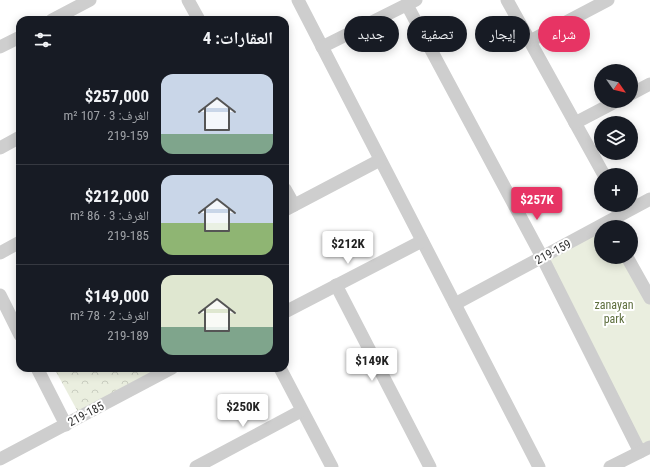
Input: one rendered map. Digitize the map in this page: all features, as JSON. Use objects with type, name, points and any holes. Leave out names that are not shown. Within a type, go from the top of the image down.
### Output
[{"type":"street","points":[[56,16],[65,6],[90,0]]},
{"type":"street","points":[[188,0],[197,16]]},
{"type":"street","points":[[298,0],[539,467]]},
{"type":"street","points":[[507,0],[516,16]]},
{"type":"street","points":[[600,168],[530,41],[608,0]]},
{"type":"street","points":[[322,47],[412,2],[542,257],[645,449],[610,467]]},
{"type":"street","points":[[0,47],[16,39]]},
{"type":"street","points":[[638,90],[650,84]]},
{"type":"street","points":[[575,123],[604,108]]},
{"type":"street","points":[[0,148],[16,139]]},
{"type":"street","points":[[289,208],[380,160]]},
{"type":"street","name":"219-159","points":[[638,203],[650,199]]},
{"type":"street","name":"219-159","points":[[612,220],[619,212]]},
{"type":"street","name":"219-159","points":[[455,304],[594,231]]},
{"type":"street","points":[[289,310],[422,241]]},
{"type":"street","points":[[0,253],[16,244]]},
{"type":"street","points":[[631,264],[650,298]]},
{"type":"street","points":[[336,286],[430,467]]},
{"type":"street","points":[[0,295],[16,327]]},
{"type":"street","points":[[39,372],[66,426]]},
{"type":"street","name":"219-185","points":[[0,459],[66,426],[165,372]]},
{"type":"street","points":[[282,372],[332,467]]},
{"type":"street","points":[[196,467],[302,411]]},
{"type":"green space","name":"zanayan park","points":[[594,234],[594,264],[626,264],[650,304],[650,447],[643,450],[548,258]]},
{"type":"green space","points":[[56,372],[152,372],[78,412]]}]
